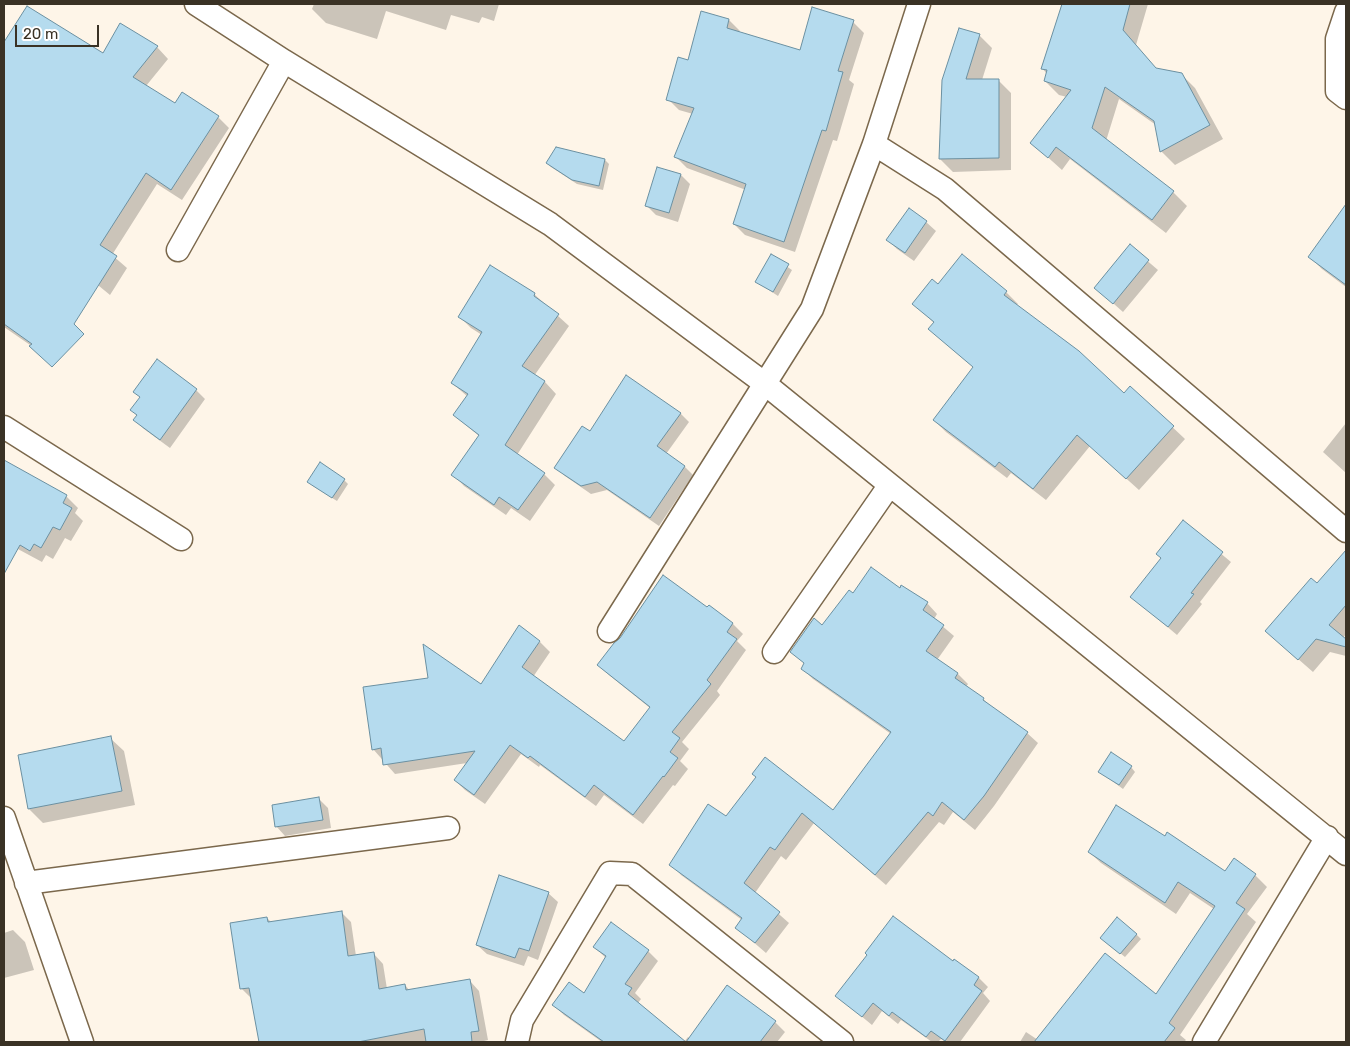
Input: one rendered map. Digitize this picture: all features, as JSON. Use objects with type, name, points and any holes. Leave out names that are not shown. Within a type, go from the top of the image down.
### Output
[{"type":"street","points":[[609,631],[812,309],[874,144],[919,4]]},
{"type":"street","points":[[206,7],[284,61],[550,224],[764,384],[1346,854]]},
{"type":"street","points":[[1346,12],[1337,39],[1337,90],[1346,98]]},
{"type":"street","points":[[178,250],[284,61]]},
{"type":"street","points":[[874,144],[945,189],[1346,531]]},
{"type":"street","points":[[4,427],[180,539]]},
{"type":"street","points":[[774,652],[889,486]]},
{"type":"street","points":[[4,818],[82,1042]]},
{"type":"street","points":[[26,883],[448,828]]},
{"type":"street","points":[[1204,1042],[1327,837]]},
{"type":"street","points":[[517,1042],[522,1020],[610,873],[632,874],[842,1042]]},
{"type":"building","points":[[1062,4],[1130,4],[1123,30],[1156,68],[1182,73],[1210,125],[1160,152],[1154,121],[1105,87],[1092,128],[1174,191],[1152,220],[1056,147],[1048,158],[1030,143],[1071,90],[1044,81],[1047,70],[1041,69]]},
{"type":"building","points":[[27,6],[103,53],[120,23],[158,46],[133,77],[175,103],[182,92],[219,116],[171,190],[146,173],[100,245],[117,256],[74,324],[84,334],[52,367],[29,346],[32,344],[4,324],[4,42]]},
{"type":"building","points":[[812,7],[854,20],[838,71],[843,72],[826,131],[822,130],[784,242],[733,224],[746,184],[674,157],[694,108],[666,100],[678,57],[688,60],[701,11],[729,19],[727,28],[800,50]]},
{"type":"building","points":[[959,28],[980,34],[966,79],[999,79],[999,158],[939,159],[942,80]]},
{"type":"building","points":[[556,147],[605,159],[599,186],[572,180],[546,163]]},
{"type":"building","points":[[657,167],[681,174],[669,213],[645,206]]},
{"type":"building","points":[[1346,204],[1346,285],[1308,257]]},
{"type":"building","points":[[909,208],[927,221],[905,253],[886,240]]},
{"type":"building","points":[[1130,244],[1149,260],[1113,304],[1094,288]]},
{"type":"building","points":[[771,254],[789,264],[773,292],[755,282]]},
{"type":"building","points":[[962,254],[1007,291],[1004,295],[1079,351],[1124,393],[1130,386],[1174,426],[1126,479],[1077,435],[1033,489],[999,462],[995,467],[933,420],[973,367],[928,329],[934,322],[912,304],[932,279],[938,284]]},
{"type":"building","points":[[490,265],[535,293],[534,296],[559,314],[522,366],[545,381],[505,445],[545,473],[518,510],[499,497],[494,505],[451,475],[479,435],[453,415],[468,394],[451,383],[482,332],[458,317]]},
{"type":"building","points":[[157,359],[197,389],[160,440],[133,420],[137,415],[130,410],[140,397],[133,392]]},
{"type":"building","points":[[626,375],[681,413],[657,446],[685,466],[650,518],[597,482],[581,486],[554,468],[582,426],[590,431]]},
{"type":"building","points":[[4,460],[67,495],[63,503],[72,508],[60,530],[53,527],[41,548],[34,544],[30,551],[20,545],[4,574]]},
{"type":"building","points":[[320,462],[345,479],[332,498],[307,482]]},
{"type":"building","points":[[1183,520],[1223,552],[1191,593],[1194,594],[1168,627],[1130,597],[1161,558],[1156,554]]},
{"type":"building","points":[[1346,550],[1346,605],[1329,625],[1346,639],[1346,647],[1316,639],[1298,660],[1265,631],[1311,578],[1317,583]]},
{"type":"building","points":[[871,567],[900,588],[901,585],[928,602],[923,610],[944,625],[926,651],[958,673],[955,678],[1028,732],[984,796],[964,820],[942,802],[933,816],[928,812],[875,875],[802,813],[775,850],[770,847],[744,883],[780,912],[755,943],[735,928],[742,918],[669,865],[708,804],[726,816],[756,777],[752,774],[765,757],[833,810],[891,732],[801,669],[804,663],[790,652],[814,618],[822,625],[849,590],[853,593]]},
{"type":"building","points":[[663,575],[707,607],[709,605],[733,623],[727,632],[737,639],[707,680],[711,684],[672,732],[680,738],[670,752],[678,758],[633,815],[594,785],[585,797],[530,756],[528,758],[510,745],[474,795],[454,780],[475,751],[383,765],[381,748],[372,750],[363,687],[428,678],[423,644],[481,684],[519,625],[540,641],[522,667],[624,741],[650,707],[597,665],[620,638]]},
{"type":"building","points":[[111,736],[122,791],[28,809],[18,755]]},
{"type":"building","points":[[1111,752],[1132,766],[1119,785],[1098,772]]},
{"type":"building","points":[[319,797],[323,820],[275,827],[272,805]]},
{"type":"building","points":[[1116,805],[1165,836],[1167,832],[1225,871],[1234,858],[1256,874],[1236,903],[1245,909],[1169,1023],[1175,1028],[1164,1042],[1034,1042],[1105,953],[1156,994],[1215,906],[1178,882],[1165,903],[1088,852]]},
{"type":"building","points":[[499,875],[549,892],[529,951],[519,948],[515,958],[476,945]]},
{"type":"building","points":[[342,911],[348,956],[374,952],[379,989],[405,984],[406,990],[470,979],[479,1031],[471,1032],[472,1042],[426,1042],[424,1029],[358,1042],[259,1042],[249,988],[240,989],[230,923],[267,917],[268,922]]},
{"type":"building","points":[[893,916],[953,961],[954,959],[979,977],[974,985],[982,991],[945,1041],[931,1031],[926,1037],[892,1012],[889,1016],[873,1003],[862,1017],[835,996],[867,955],[865,953]]},
{"type":"building","points":[[1117,917],[1137,934],[1120,954],[1100,938]]},
{"type":"building","points":[[611,922],[649,950],[625,984],[632,988],[628,994],[686,1042],[604,1042],[552,1005],[569,982],[584,993],[606,956],[593,947]]},
{"type":"building","points":[[727,985],[776,1021],[760,1042],[686,1042]]}]
